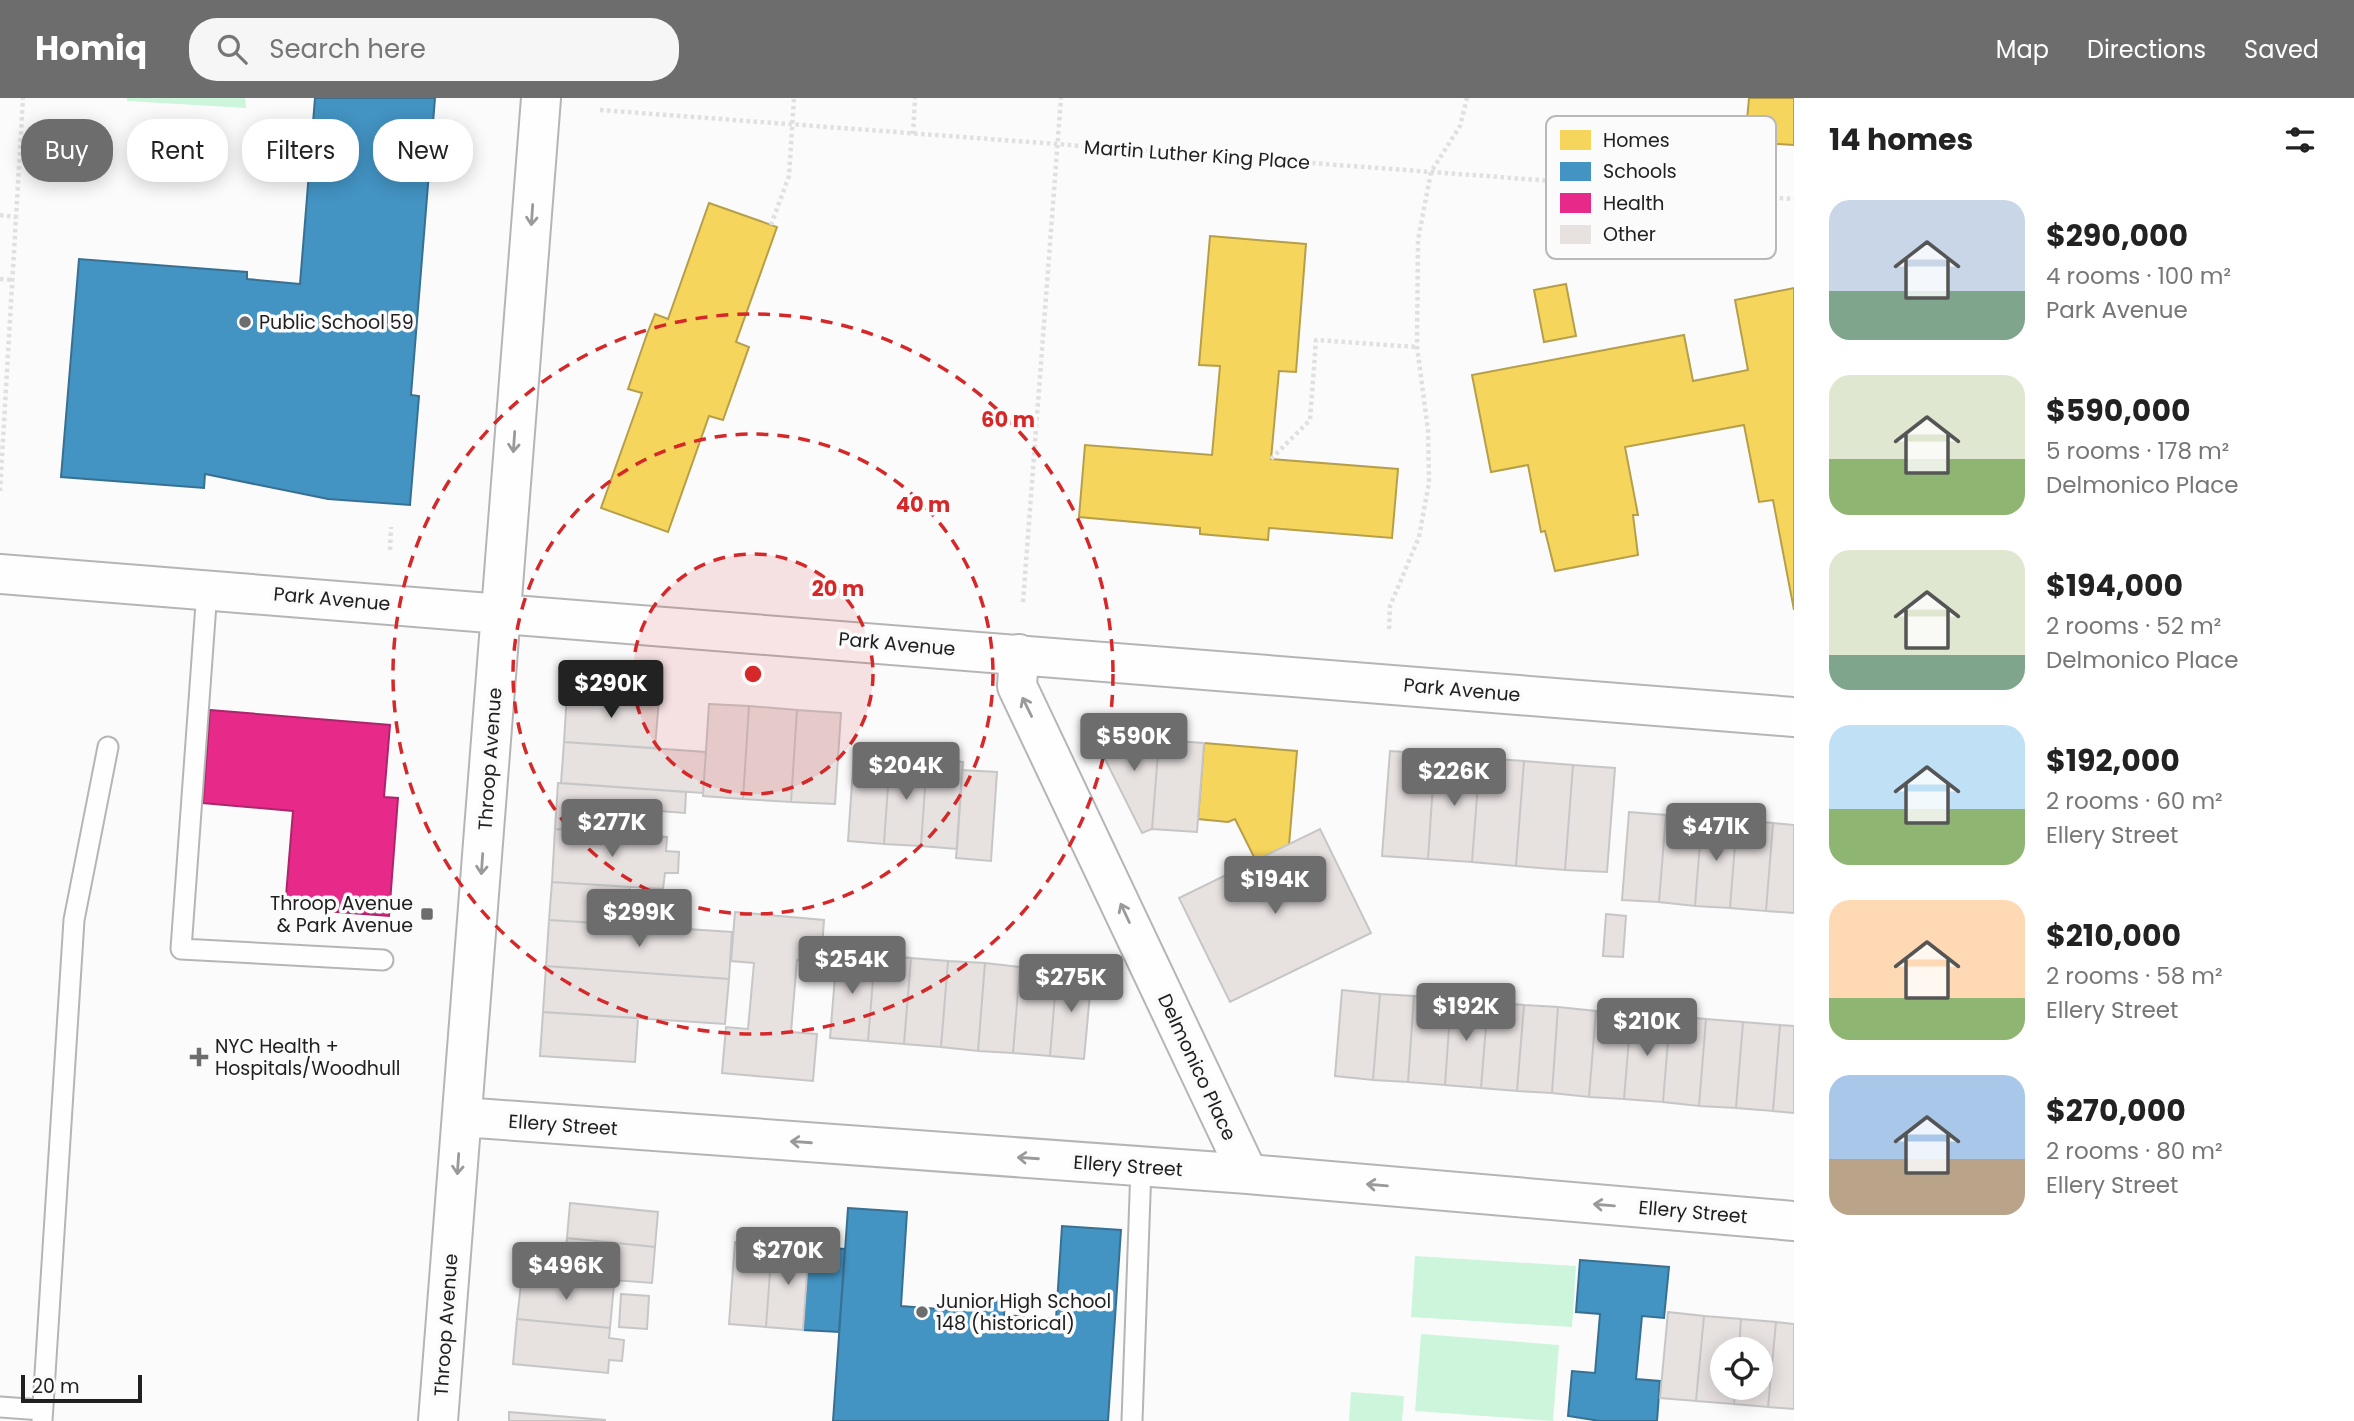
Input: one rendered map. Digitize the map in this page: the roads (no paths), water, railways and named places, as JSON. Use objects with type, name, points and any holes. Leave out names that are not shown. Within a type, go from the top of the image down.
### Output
[{"type":"street","name":"Throop Avenue","points":[[438,1421],[541,98]]},
{"type":"street","name":"Park Avenue","points":[[0,574],[1794,717]]},
{"type":"street","name":"Delmonico Place","points":[[1019,654],[1017,685],[1248,1174]]},
{"type":"street","name":"Ellery Street","points":[[462,1117],[1248,1174],[1794,1221]]},
{"type":"lane","points":[[207,590],[181,949],[383,960]]},
{"type":"lane","points":[[0,1407],[42,1415],[74,920],[108,747]]},
{"type":"lane","points":[[1132,1421],[1136,1238],[1141,1167]]},
{"type":"place","name":"Public School 59","points":[[245,322]]},
{"type":"place","name":"Throop Avenue & Park Avenue","points":[[427,914]]},
{"type":"place","name":"NYC Health + Hospitals/Woodhull","points":[[199,1057]]},
{"type":"place","name":"Junior High School 148 (historical)","points":[[922,1312]]}]
